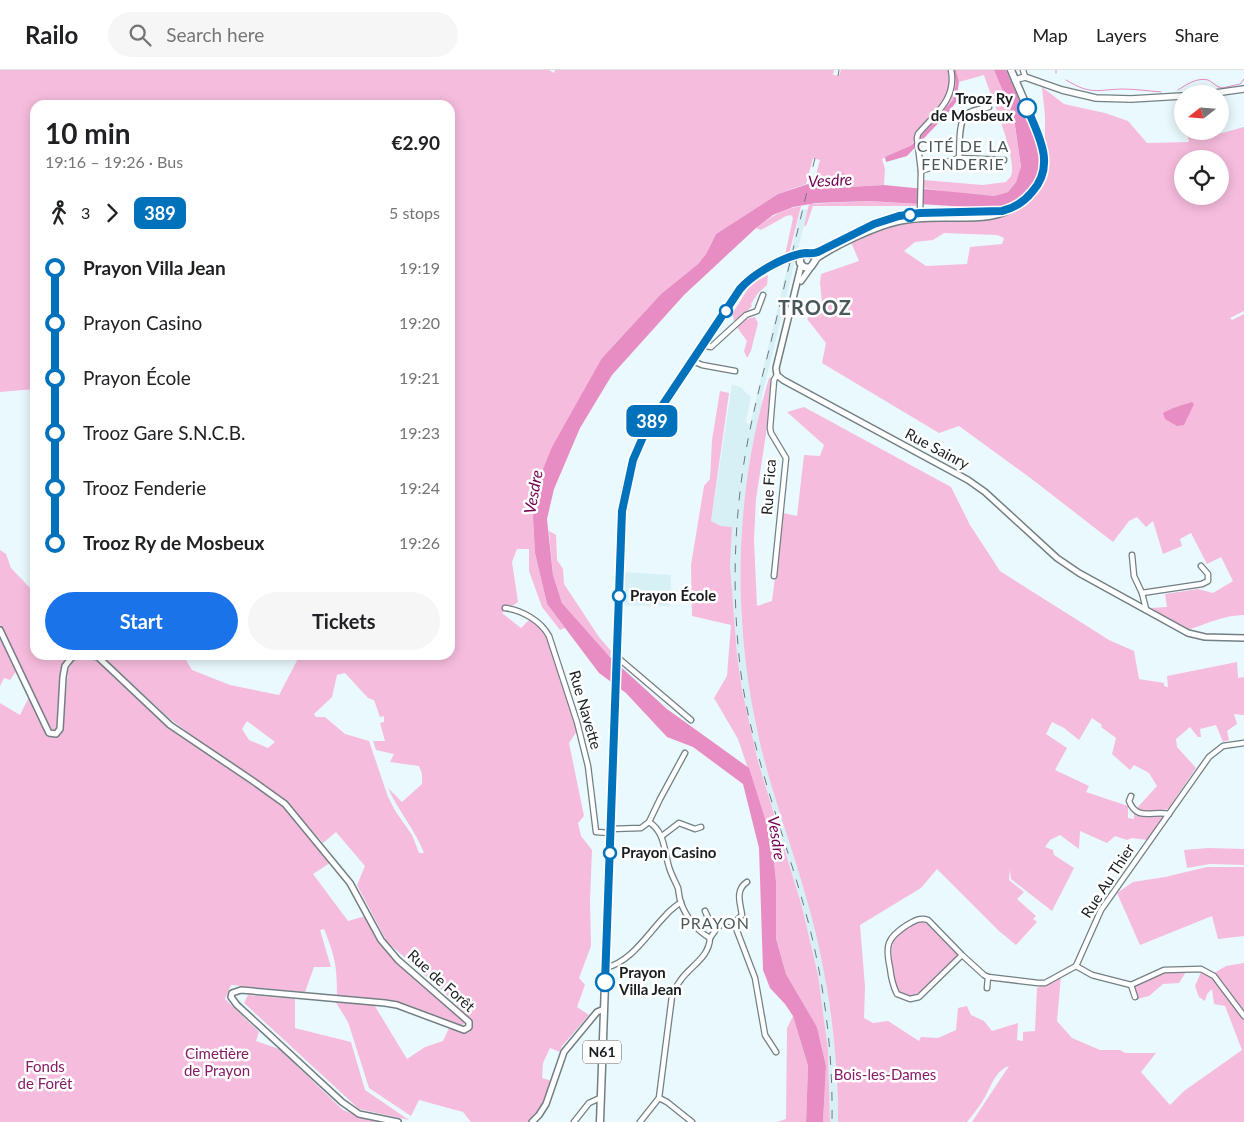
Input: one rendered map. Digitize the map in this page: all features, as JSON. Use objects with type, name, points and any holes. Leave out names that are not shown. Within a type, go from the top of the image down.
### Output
[{"type":"main road","name":"N61","points":[[664,402],[750,284],[763,274],[795,262],[806,268],[812,261],[880,222],[920,212],[1002,211],[1021,202],[1036,188],[1041,180],[1045,164],[1044,148],[1011,70]]},
{"type":"main road","points":[[1015,80],[1025,77],[1062,90],[1096,98],[1131,99],[1174,96]]},
{"type":"main road","points":[[1229,91],[1244,89]]},
{"type":"main road","name":"N61","points":[[600,1122],[624,496],[633,460],[639,445],[664,402],[740,289],[747,281],[767,268],[793,257],[807,253],[812,261]]},
{"type":"main road","points":[[801,264],[800,258],[802,255]]},
{"type":"street","points":[[920,212],[921,171],[917,138],[918,134],[948,98],[952,86],[951,70]]},
{"type":"street","points":[[1023,70],[1025,77]]},
{"type":"street","points":[[959,158],[961,123],[966,115],[977,109],[989,108]]},
{"type":"street","points":[[921,171],[959,158],[1004,160]]},
{"type":"street","points":[[795,290],[812,261]]},
{"type":"street","points":[[777,375],[776,368],[801,264]]},
{"type":"street","points":[[706,346],[711,347],[746,316],[757,312],[763,295]]},
{"type":"street","points":[[695,362],[735,371]]},
{"type":"street","name":"Rue Fica","points":[[774,576],[786,458],[771,434],[770,428],[774,380],[777,375]]},
{"type":"street","name":"Rue Sainry","points":[[777,375],[968,480],[985,492],[1057,558],[1078,573],[1188,633],[1205,637],[1244,638]]},
{"type":"street","points":[[1132,555],[1134,576],[1142,593],[1146,609]]},
{"type":"street","points":[[1142,593],[1202,584],[1208,581],[1208,574],[1201,566]]},
{"type":"street","name":"Rue Navette","points":[[505,608],[519,611],[542,626],[549,636],[577,722],[588,766],[596,832],[610,831]]},
{"type":"street","points":[[0,630],[49,733],[56,734],[60,729],[63,677],[65,666],[70,660]]},
{"type":"street","points":[[617,659],[691,720]]},
{"type":"street","name":"Rue de Forêt","points":[[101,660],[170,726],[254,781],[285,804],[350,883],[381,940],[398,960],[469,1022],[469,1027],[464,1030],[385,1003],[241,990],[236,990],[232,993],[231,998],[241,1009],[342,1102],[359,1114],[398,1122]]},
{"type":"street","name":"Rue Au Thier","points":[[1076,966],[1101,910],[1209,757],[1223,746],[1244,743]]},
{"type":"street","points":[[610,831],[641,828],[649,822],[685,753]]},
{"type":"street","points":[[1131,796],[1130,805],[1140,813],[1149,815],[1163,812],[1169,814]]},
{"type":"street","points":[[649,822],[654,825],[662,836],[669,867],[682,904],[701,933],[710,938]]},
{"type":"street","points":[[662,836],[679,823],[695,829],[701,827]]},
{"type":"street","points":[[734,923],[742,915],[739,892],[742,886],[748,882]]},
{"type":"street","points":[[605,968],[614,966],[631,954],[666,914],[682,904]]},
{"type":"street","points":[[705,912],[710,922],[717,928]]},
{"type":"street","points":[[962,954],[919,997],[910,999],[897,994],[893,986],[888,961],[888,944],[894,933],[915,920],[923,918],[928,920],[988,977],[1038,984],[1045,983],[1076,966],[1092,975],[1131,985],[1164,970],[1201,969],[1214,976],[1244,1016]]},
{"type":"street","points":[[640,1122],[659,1098],[672,996],[680,980],[706,952],[710,938],[717,928],[726,921],[734,923]]},
{"type":"street","points":[[734,923],[755,978],[765,1034],[776,1052]]},
{"type":"street","points":[[986,988],[988,977]]},
{"type":"street","points":[[1131,985],[1135,997]]},
{"type":"street","points":[[532,1122],[546,1104],[564,1052],[597,1012],[604,1009]]},
{"type":"street","points":[[574,1122],[589,1103],[600,1098]]},
{"type":"street","points":[[659,1098],[692,1122]]},
{"type":"shaded area","points":[[953,70],[956,70],[959,82],[956,102],[948,113],[907,156],[886,162],[885,157],[910,146],[916,141],[953,100],[956,82]]},
{"type":"shaded area","name":"Vesdre","points":[[994,70],[1006,70],[1032,127],[1039,150],[1040,170],[1034,183],[1027,191],[1011,203],[991,208],[869,201],[816,203],[793,207],[773,215],[756,228],[684,295],[612,375],[580,428],[554,489],[547,519],[553,575],[562,603],[610,657],[667,709],[749,768],[772,841],[776,882],[776,938],[786,974],[817,1027],[826,1066],[823,1122],[806,1122],[808,1066],[793,1016],[770,988],[763,970],[759,848],[743,784],[693,747],[667,737],[626,693],[599,673],[547,604],[535,553],[533,518],[537,484],[552,447],[602,358],[661,294],[698,264],[706,254],[716,234],[778,194],[817,181],[832,180],[844,173],[845,178],[830,185],[831,188],[884,185],[994,196],[1008,192],[1016,182],[1021,167],[1014,118]]},
{"type":"shaded area","points":[[801,209],[808,209],[761,400],[750,458],[741,614],[755,724],[774,793],[809,905],[825,974],[835,1050],[838,1122],[830,1122],[828,1050],[818,975],[802,907],[757,758],[745,708],[737,655],[730,565],[732,527],[721,526],[711,522],[732,384],[742,388],[751,396],[746,423],[750,424]]},
{"type":"shaded area","points":[[1192,402],[1194,404],[1184,425],[1177,426],[1165,419],[1163,413]]},
{"type":"shaded area","points":[[622,572],[671,575],[670,606],[622,605]]},
{"type":"green space","points":[[0,70],[549,70],[554,73],[555,70],[834,70],[833,75],[839,76],[841,70],[953,70],[956,82],[953,100],[943,113],[910,146],[882,159],[885,169],[884,185],[831,188],[830,186],[844,173],[832,180],[814,182],[820,160],[813,158],[806,184],[778,194],[716,234],[706,254],[698,264],[661,294],[602,358],[533,518],[535,553],[547,604],[565,628],[560,630],[542,607],[529,571],[529,549],[517,549],[512,562],[518,602],[502,613],[521,628],[530,619],[547,634],[577,731],[569,743],[584,816],[578,823],[581,836],[592,850],[591,946],[579,978],[585,985],[577,1007],[589,1015],[562,1046],[560,1052],[550,1048],[543,1063],[542,1078],[552,1081],[539,1108],[527,1122],[471,1122],[463,1112],[419,1100],[411,1116],[369,1088],[348,1022],[335,1001],[373,1003],[407,1059],[425,1047],[443,1041],[449,1028],[467,1033],[472,1028],[471,1020],[445,993],[387,942],[357,885],[365,866],[336,832],[323,843],[284,799],[204,745],[169,718],[106,660],[186,660],[192,670],[230,685],[279,695],[297,660],[455,660],[455,100],[30,100],[30,389],[0,392]],"holes":[[[345,673],[368,698],[374,700],[380,717],[384,716],[384,722],[380,723],[385,741],[373,741],[376,750],[394,754],[390,762],[419,766],[422,774],[422,784],[402,802],[388,788],[424,853],[419,853],[412,835],[388,797],[369,741],[345,734],[325,717],[316,717],[314,714],[332,697],[337,675]],[[247,721],[275,742],[268,748],[249,740],[242,729]]]},
{"type":"green space","points":[[956,70],[994,70],[1014,118],[1021,168],[1016,182],[1008,192],[994,196],[923,188],[923,180],[983,185],[1006,182],[1011,176],[1011,156],[984,75],[959,82]]},
{"type":"green space","points":[[1042,87],[1064,104],[1105,113],[1128,121],[1147,143],[1229,140],[1229,131],[1244,127],[1244,311],[1230,318],[1232,320],[1244,314],[1244,615],[1222,618],[1187,630],[1151,608],[1167,607],[1165,594],[1198,589],[1213,593],[1233,581],[1221,557],[1207,564],[1191,533],[1180,539],[1182,546],[1163,554],[1153,521],[1146,527],[1137,517],[1129,521],[1113,542],[959,426],[939,433],[822,363],[826,343],[807,319],[822,302],[821,274],[859,261],[851,242],[888,226],[918,219],[992,218],[1014,212],[1035,194],[1047,177],[1048,163]],"holes":[[[944,233],[997,235],[1004,238],[1002,244],[970,247],[967,264],[926,266],[904,251],[915,242],[933,240]]]},
{"type":"green space","points":[[869,201],[916,204],[917,206],[813,206],[806,226],[804,226],[809,204]]},
{"type":"green space","points":[[801,206],[789,254],[785,255],[793,218],[791,215],[761,230],[756,228],[777,214]]},
{"type":"green space","points":[[768,275],[767,285],[758,293],[751,304],[752,306],[744,315],[746,319],[755,317],[758,323],[751,351],[747,358],[744,351],[747,341],[736,326],[732,314],[751,284]]},
{"type":"green space","name":"Bois-les-Dames","points":[[769,378],[771,378],[766,434],[756,499],[754,540],[757,606],[772,601],[783,513],[797,516],[804,455],[820,456],[824,445],[787,412],[804,407],[951,487],[970,525],[1000,571],[1109,640],[1134,651],[1139,679],[1164,683],[1164,686],[1168,687],[1167,676],[1237,662],[1238,678],[1244,677],[1244,715],[1234,714],[1237,724],[1227,731],[1229,740],[1223,742],[1216,725],[1200,729],[1201,737],[1198,737],[1190,727],[1176,739],[1177,747],[1196,768],[1168,809],[1146,813],[1137,808],[1157,786],[1149,773],[1134,765],[1130,770],[1112,754],[1116,738],[1101,727],[1102,725],[1092,718],[1079,740],[1064,728],[1052,722],[1046,734],[1067,748],[1055,770],[1089,786],[1086,792],[1128,806],[1128,818],[1134,819],[1134,812],[1144,817],[1162,815],[1163,819],[1147,840],[1132,838],[1127,840],[1115,836],[1107,843],[1080,831],[1079,849],[1060,835],[1050,840],[1045,847],[1053,850],[1054,855],[1074,868],[1052,911],[1011,879],[1010,869],[1009,880],[1024,892],[1017,899],[1036,916],[1033,919],[1037,922],[1016,945],[999,931],[937,869],[921,888],[860,925],[865,987],[864,1018],[873,1023],[888,1021],[919,1041],[921,1037],[938,1038],[956,1030],[958,1008],[967,1006],[971,1015],[984,1021],[992,1031],[1018,1023],[1017,1040],[1023,1041],[1023,1032],[1035,1031],[1037,988],[1061,976],[1057,1021],[1072,1038],[1100,1050],[1120,1050],[1125,1053],[1156,1053],[1141,1072],[1170,1105],[1184,1091],[1242,1050],[1225,1006],[1214,1004],[1212,989],[1207,994],[1205,1001],[1199,997],[1195,986],[1201,972],[1214,973],[1226,966],[1244,963],[1244,1122],[972,1122],[1009,1066],[996,1076],[980,1105],[967,1122],[838,1122],[834,1039],[821,958],[808,904],[759,739],[744,649],[741,603],[743,512],[757,422]]},
{"type":"green space","points":[[720,391],[729,393],[711,521],[721,526],[732,527],[730,565],[737,655],[742,690],[757,758],[802,907],[818,975],[828,1050],[830,1122],[823,1122],[826,1066],[817,1027],[786,974],[776,937],[776,882],[772,840],[738,739],[714,698],[727,676],[731,625],[692,616],[691,565],[704,486],[710,479],[712,440]]},
{"type":"green space","points":[[549,531],[556,535],[557,560],[563,569],[564,584],[599,637],[611,651],[610,657],[562,603],[553,575]]},
{"type":"green space","points":[[0,550],[6,554],[11,568],[30,588],[30,660],[67,660],[61,668],[56,730],[51,731],[0,624]]},
{"type":"green space","points":[[0,637],[17,670],[10,680],[4,678],[0,686]]},
{"type":"green space","points":[[94,660],[99,662],[170,728],[280,802],[301,824],[330,863],[313,874],[348,921],[366,916],[377,939],[395,959],[465,1019],[465,1023],[461,1026],[452,1025],[400,1004],[381,999],[337,996],[335,961],[324,929],[320,930],[331,967],[314,967],[305,992],[231,985],[225,999],[259,1032],[256,1041],[279,1049],[343,1110],[363,1118],[386,1122],[0,1122],[0,703],[20,715],[29,697],[47,737],[62,732],[68,671],[73,661]]},
{"type":"green space","points":[[1208,848],[1244,849],[1244,865],[1210,864],[1187,868],[1184,850]]},
{"type":"green space","points":[[1207,867],[1244,867],[1244,936],[1218,939],[1212,916],[1140,945],[1117,893],[1133,882]]},
{"type":"green space","points":[[921,922],[926,923],[954,949],[957,956],[921,992],[911,996],[898,992],[896,987],[891,956],[892,947],[900,933]]},
{"type":"green space","points":[[1166,970],[1187,970],[1179,983],[1163,984],[1149,996],[1137,999],[1134,988],[1150,974]]},
{"type":"green space","points":[[248,995],[295,999],[295,1028],[351,1042],[365,1090],[409,1120],[359,1109],[244,1003]]},
{"type":"green space","points":[[793,1016],[808,1066],[806,1122],[777,1122],[786,1119],[787,1028]]},
{"type":"waterway","points":[[1187,85],[1204,79],[1215,85]]},
{"type":"waterway","points":[[1229,86],[1240,84],[1244,79]]},
{"type":"waterway","points":[[1066,80],[1088,90],[1127,89],[1161,92]]},
{"type":"railway","points":[[838,76],[839,70]]},
{"type":"railway","points":[[815,158],[747,443],[737,526],[735,600],[741,674],[753,737],[808,921],[819,971],[827,1021],[831,1071],[832,1122]]},
{"type":"bus line","name":"389","points":[[605,982],[622,511],[633,460],[646,430],[740,289],[758,273],[793,257],[805,253],[812,255],[874,224],[899,216],[920,213],[983,213],[1002,211],[1008,210],[1029,196],[1041,180],[1045,156],[1044,148],[1027,108]]},
{"type":"place","name":"Trooz Ry de Mosbeux","points":[[1027,108]]},
{"type":"place","name":"Prayon École","points":[[619,596]]},
{"type":"place","name":"Prayon Casino","points":[[610,853]]},
{"type":"place","name":"Prayon Villa Jean","points":[[605,982]]},
{"type":"district","name":"CITÉ DE LA FENDERIE","points":[[963,155]]},
{"type":"district","name":"TROOZ","points":[[815,308]]},
{"type":"district","name":"PRAYON","points":[[715,923]]},
{"type":"park label","name":"Cimetière de Prayon","points":[[217,1062]]},
{"type":"park label","name":"Fonds de Forêt","points":[[45,1076]]}]
